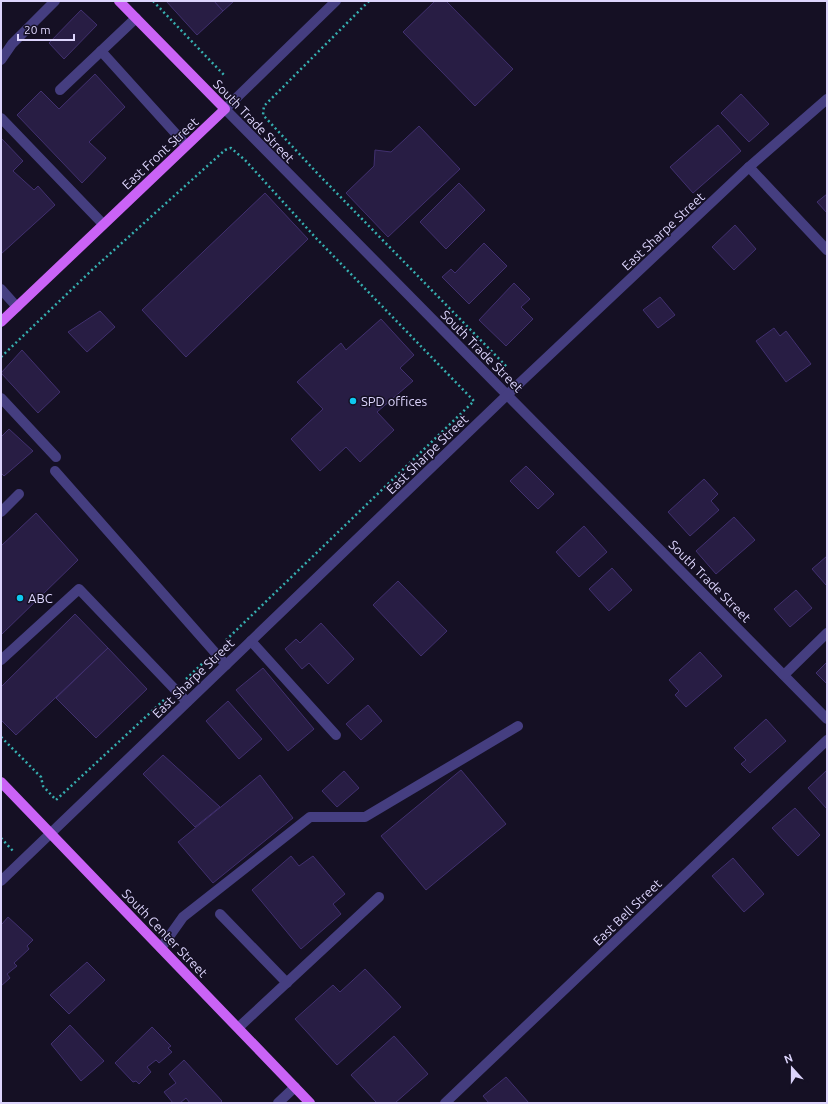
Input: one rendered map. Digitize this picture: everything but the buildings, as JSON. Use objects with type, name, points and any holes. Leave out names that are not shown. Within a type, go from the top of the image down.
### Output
[{"type":"main road","name":"South Trade Street","points":[[119,1],[225,109]]},
{"type":"main road","name":"East Front Street","points":[[1,322],[225,109]]},
{"type":"main road","name":"South Center Street","points":[[1,782],[239,1027],[310,1103]]},
{"type":"street","points":[[1,60],[12,44],[55,1]]},
{"type":"street","name":"East Front Street","points":[[225,109],[336,1]]},
{"type":"street","points":[[60,90],[136,18]]},
{"type":"street","points":[[101,51],[186,145]]},
{"type":"street","name":"East Sharpe Street","points":[[1,881],[507,395],[749,168],[827,100]]},
{"type":"street","name":"South Trade Street","points":[[225,109],[827,719]]},
{"type":"street","points":[[1,118],[103,224]]},
{"type":"street","points":[[749,168],[827,250]]},
{"type":"street","points":[[1,289],[17,307]]},
{"type":"street","points":[[1,398],[56,457]]},
{"type":"street","points":[[55,471],[226,665]]},
{"type":"street","points":[[1,512],[5,504],[20,494]]},
{"type":"street","points":[[1,660],[79,589],[187,702]]},
{"type":"street","points":[[784,675],[827,633]]},
{"type":"street","points":[[251,641],[336,735]]},
{"type":"street","points":[[161,948],[183,917],[310,817],[365,817],[518,726]]},
{"type":"street","name":"East Bell Street","points":[[445,1103],[827,740]]},
{"type":"street","points":[[239,1027],[379,897]]},
{"type":"street","points":[[220,914],[286,983]]},
{"type":"street","points":[[278,1103],[295,1087]]},
{"type":"path","points":[[152,1],[225,76]]},
{"type":"path","points":[[370,1],[264,106],[263,115],[318,174],[508,368]]},
{"type":"path","points":[[1,357],[99,264],[225,150],[230,148],[245,160],[315,238],[474,401],[175,690],[56,800],[43,786],[41,777],[1,737]]},
{"type":"place","name":"SPD offices","points":[[353,401]]},
{"type":"place","name":"ABC","points":[[20,598]]}]
